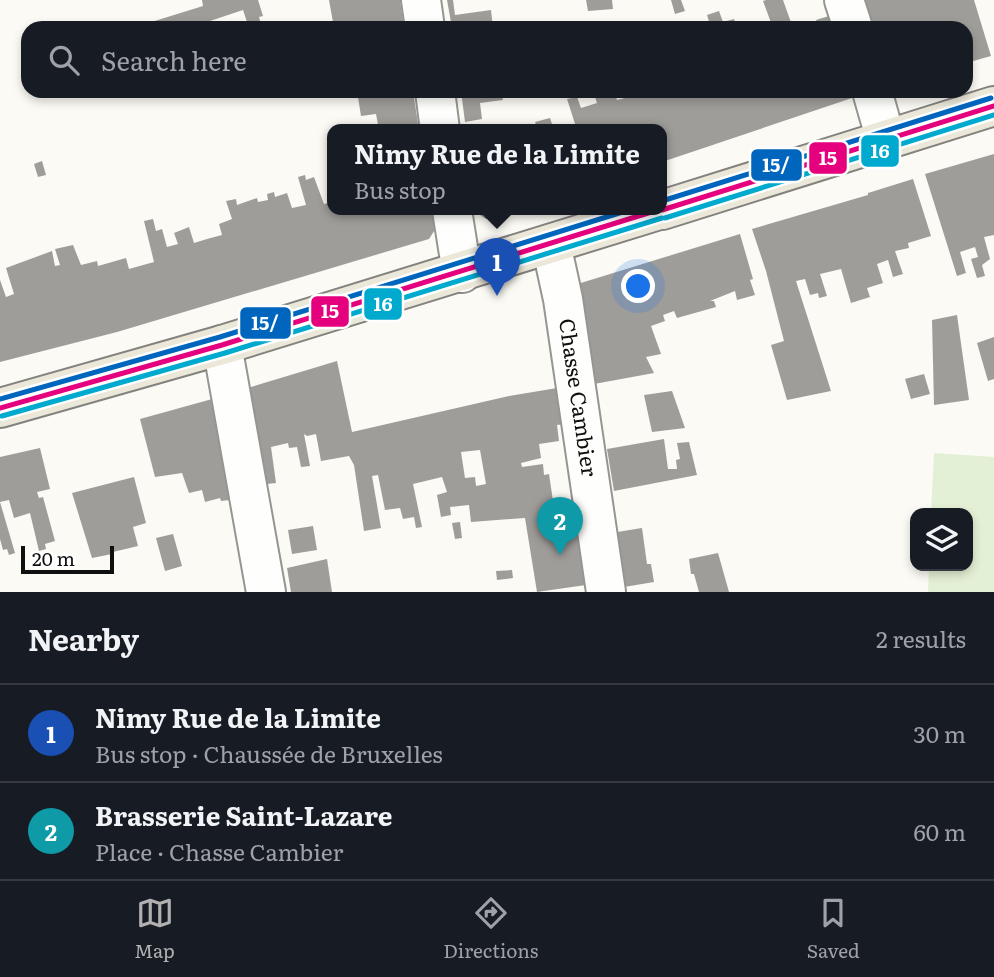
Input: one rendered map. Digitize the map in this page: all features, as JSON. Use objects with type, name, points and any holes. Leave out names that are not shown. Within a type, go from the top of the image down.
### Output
[{"type":"main road","points":[[667,208],[994,106]]},
{"type":"main road","points":[[0,408],[222,345],[644,215]]},
{"type":"street","points":[[421,0],[424,21]]},
{"type":"street","points":[[844,0],[851,21]]},
{"type":"street","points":[[436,98],[439,124]]},
{"type":"street","points":[[874,98],[886,140]]},
{"type":"street","points":[[454,215],[462,273]]},
{"type":"street","name":"Chasse Cambier","points":[[551,244],[563,299],[606,592]]},
{"type":"street","points":[[222,345],[266,592]]},
{"type":"green space","points":[[934,453],[994,457],[994,592],[928,592],[929,571],[973,571],[973,508],[931,508]]},
{"type":"building","points":[[202,0],[258,0],[263,16],[259,17],[260,21],[247,21],[243,10],[210,21],[155,21],[203,6]]},
{"type":"building","points":[[329,0],[400,0],[403,21],[333,21]]},
{"type":"building","points":[[447,0],[453,0],[455,15],[491,10],[492,21],[451,21]]},
{"type":"building","points":[[586,0],[612,0],[613,9],[588,11]]},
{"type":"building","points":[[671,0],[681,0],[685,11],[675,14]]},
{"type":"building","points":[[783,0],[790,21],[770,21],[763,1]]},
{"type":"building","points":[[853,0],[974,0],[991,56],[973,61],[973,21],[859,21]]},
{"type":"building","points":[[719,11],[723,21],[709,21],[707,15]]},
{"type":"building","points":[[832,15],[834,21],[816,21]]},
{"type":"building","points":[[358,98],[414,98],[418,124],[378,124],[376,114],[361,116]]},
{"type":"building","points":[[462,98],[503,98],[480,103],[482,119],[465,122]]},
{"type":"building","points":[[577,98],[581,108],[597,103],[595,98],[852,98],[667,160],[667,124],[575,124],[567,99]]},
{"type":"building","points":[[550,118],[552,124],[536,124],[535,122]]},
{"type":"building","points":[[994,154],[994,235],[984,237],[990,259],[982,265],[985,276],[977,278],[971,259],[978,257],[975,247],[960,252],[966,273],[957,276],[925,174]]},
{"type":"building","points":[[42,161],[46,175],[38,177],[34,164]]},
{"type":"building","points":[[305,175],[306,180],[314,177],[324,204],[327,203],[327,215],[434,215],[436,228],[429,239],[117,332],[0,362],[0,280],[6,297],[14,294],[6,268],[52,251],[55,266],[60,265],[55,249],[73,245],[81,265],[97,261],[98,266],[126,258],[129,269],[154,262],[144,221],[153,219],[156,231],[162,229],[167,247],[178,244],[174,233],[189,227],[194,243],[222,235],[219,224],[232,219],[226,201],[236,199],[237,205],[257,198],[258,202],[268,200],[267,194],[274,192],[275,197],[287,193],[292,208],[306,205],[298,177]]},
{"type":"building","points":[[913,179],[931,236],[908,243],[909,248],[895,251],[903,274],[893,277],[888,260],[877,264],[883,283],[867,288],[870,297],[851,303],[841,269],[820,274],[827,296],[819,298],[818,293],[810,295],[805,279],[796,281],[831,391],[787,400],[771,345],[784,341],[752,229]]},
{"type":"building","points":[[480,215],[499,215],[486,219]]},
{"type":"building","points":[[740,234],[755,295],[737,300],[735,291],[710,301],[714,301],[716,307],[677,318],[674,311],[663,315],[665,321],[651,326],[661,354],[646,357],[654,373],[594,384],[571,286]]},
{"type":"building","points":[[957,315],[969,400],[934,405],[932,320]]},
{"type":"building","points":[[994,337],[994,379],[988,381],[977,343]]},
{"type":"building","points":[[337,361],[352,432],[509,396],[569,386],[574,423],[557,425],[559,441],[539,444],[541,458],[521,463],[522,467],[543,464],[544,475],[549,474],[556,521],[582,517],[593,584],[537,592],[525,518],[471,522],[469,505],[450,507],[451,515],[441,517],[437,495],[447,492],[442,477],[413,484],[422,527],[416,528],[414,517],[403,519],[400,508],[385,510],[378,475],[372,476],[381,528],[364,531],[354,465],[349,456],[321,461],[316,434],[304,434],[310,466],[301,467],[297,447],[289,448],[288,443],[271,447],[276,483],[257,485],[241,390]],"holes":[[[480,450],[486,484],[476,486],[475,477],[465,478],[461,452]]]},
{"type":"building","points":[[924,374],[930,394],[911,399],[905,379]]},
{"type":"building","points":[[672,391],[685,428],[652,432],[644,395]]},
{"type":"building","points":[[223,396],[239,499],[221,501],[220,498],[205,502],[202,490],[189,493],[182,473],[155,477],[140,419]]},
{"type":"building","points":[[664,439],[668,469],[677,469],[676,460],[680,459],[677,443],[689,442],[697,475],[614,491],[607,449]]},
{"type":"building","points":[[40,448],[50,489],[37,492],[39,498],[43,497],[55,541],[45,544],[46,549],[39,551],[30,513],[14,518],[9,500],[0,502],[0,457]]},
{"type":"building","points":[[134,477],[146,523],[133,527],[138,546],[92,558],[72,493]]},
{"type":"building","points":[[0,502],[15,553],[9,555],[7,549],[3,550],[0,539]]},
{"type":"building","points":[[460,522],[462,538],[455,539],[452,523]]},
{"type":"building","points":[[313,526],[317,550],[292,554],[288,530]]},
{"type":"building","points":[[642,528],[647,564],[651,564],[654,582],[624,587],[611,533]]},
{"type":"building","points":[[173,534],[182,566],[165,571],[156,538]]},
{"type":"building","points":[[718,553],[729,592],[699,592],[694,574],[691,574],[689,559]]},
{"type":"building","points":[[327,559],[332,592],[291,592],[287,568]]},
{"type":"building","points":[[512,570],[513,578],[497,580],[496,571]]},
{"type":"transit line","name":"15/","points":[[667,199],[991,98]]},
{"type":"transit line","name":"15","points":[[667,208],[994,106]]},
{"type":"transit line","name":"16","points":[[665,218],[994,115]]},
{"type":"transit line","name":"15/","points":[[0,399],[220,337],[613,215]]},
{"type":"transit line","name":"15","points":[[0,408],[222,345],[642,215]]},
{"type":"transit line","name":"16","points":[[2,416],[225,353],[662,218]]},
{"type":"place","name":"Nimy Rue de la Limite","points":[[497,296]]},
{"type":"place","name":"Brasserie Saint-Lazare","points":[[560,555]]}]
